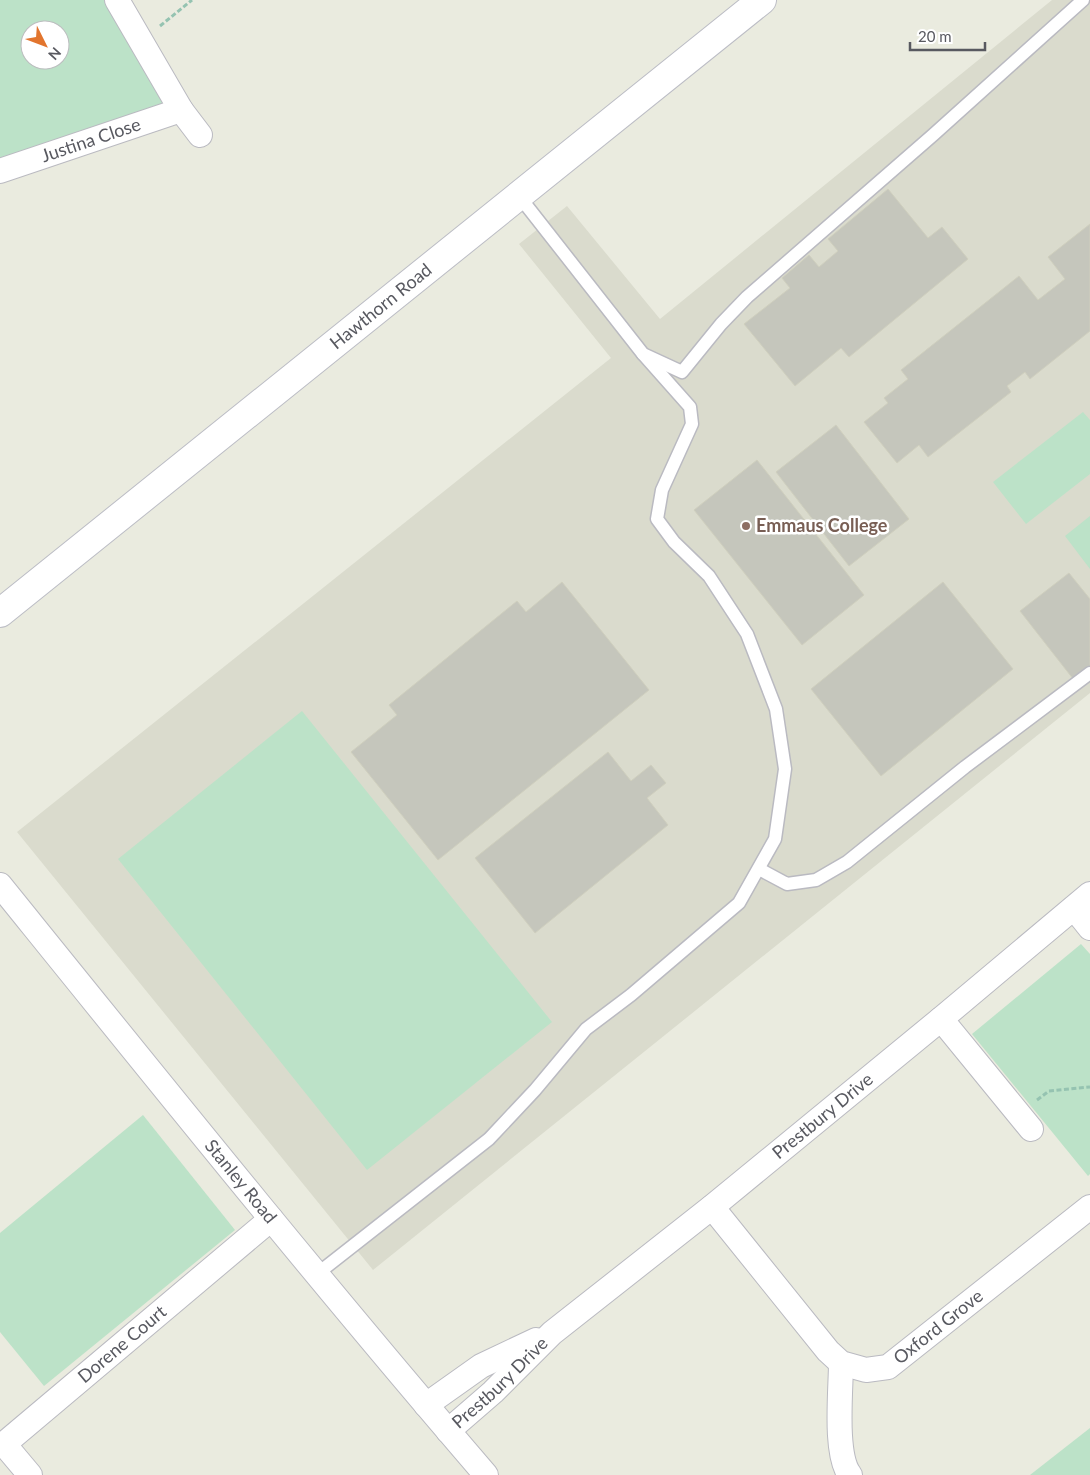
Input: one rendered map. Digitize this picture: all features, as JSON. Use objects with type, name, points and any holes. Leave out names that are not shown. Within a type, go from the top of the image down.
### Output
[{"type":"main road","name":"Hawthorn Road","points":[[3,604],[519,196],[762,0]]},
{"type":"street","points":[[117,0],[181,110],[200,135]]},
{"type":"street","name":"Justina Close","points":[[0,171],[181,110]]},
{"type":"street","name":"Stanley Road","points":[[0,885],[271,1219],[426,1406],[486,1475]]},
{"type":"street","points":[[1082,901],[1090,928]]},
{"type":"street","name":"Prestbury Drive","points":[[448,1431],[493,1392],[552,1333],[712,1207],[1082,901]]},
{"type":"street","points":[[941,1019],[1025,1122]]},
{"type":"street","name":"Oxford Grove","points":[[712,1207],[828,1351],[842,1363],[866,1370],[888,1367],[1090,1206]]},
{"type":"street","name":"Dorene Court","points":[[30,1475],[4,1444],[271,1219]]},
{"type":"street","name":"Prestbury Drive","points":[[426,1406],[481,1366],[552,1333]]},
{"type":"street","points":[[842,1363],[841,1451],[847,1472],[850,1475]]},
{"type":"lane","points":[[643,354],[682,372],[721,324],[747,297],[933,135],[1083,0]]},
{"type":"lane","points":[[317,1274],[488,1139],[534,1090],[586,1029],[631,995],[739,903],[775,839],[785,770],[776,709],[747,634],[709,576],[674,542],[657,519],[662,490],[692,424],[690,407],[643,354],[519,196]]},
{"type":"lane","points":[[758,869],[787,884],[816,880],[847,862],[966,767],[1090,673]]},
{"type":"path","points":[[160,26],[192,0]]},
{"type":"path","points":[[1025,1122],[1048,1091],[1090,1087]]},
{"type":"shaded area","name":"Emmaus College","points":[[1052,0],[1090,0],[1090,693],[373,1270],[17,832],[611,358],[519,244],[567,206],[660,319]]},
{"type":"green space","points":[[0,0],[104,0],[167,107],[0,158]]},
{"type":"green space","points":[[1083,412],[1090,420],[1090,474],[1026,524],[993,482]]},
{"type":"green space","points":[[1090,516],[1090,569],[1065,536]]},
{"type":"green space","points":[[302,711],[552,1022],[367,1170],[118,859]]},
{"type":"green space","points":[[1081,944],[1090,954],[1090,1174],[1088,1176],[972,1034]]},
{"type":"green space","points":[[143,1115],[235,1230],[44,1386],[0,1332],[0,1233]]},
{"type":"green space","points":[[1090,1428],[1090,1475],[1030,1475]]},
{"type":"building","points":[[888,189],[928,238],[942,227],[968,259],[849,357],[841,348],[795,386],[744,324],[790,288],[782,278],[809,255],[819,267],[838,251],[828,239]]},
{"type":"building","points":[[1090,224],[1090,331],[1030,379],[1025,372],[1007,386],[1011,392],[928,457],[919,445],[897,463],[864,422],[888,403],[884,398],[908,379],[901,370],[1019,276],[1038,300],[1065,279],[1048,257]]},
{"type":"building","points":[[836,425],[909,519],[849,566],[776,472]]},
{"type":"building","points":[[757,460],[864,595],[802,645],[694,510]]},
{"type":"building","points":[[1069,573],[1090,599],[1090,667],[1074,680],[1020,611]]},
{"type":"building","points":[[562,582],[649,690],[438,860],[351,752],[397,715],[389,705],[517,601],[526,612]]},
{"type":"building","points":[[943,582],[1013,669],[881,776],[811,689]]},
{"type":"building","points":[[608,752],[631,781],[651,765],[666,783],[647,798],[668,825],[535,933],[475,858]]},
{"type":"place","name":"Emmaus College","points":[[746,526]]}]
